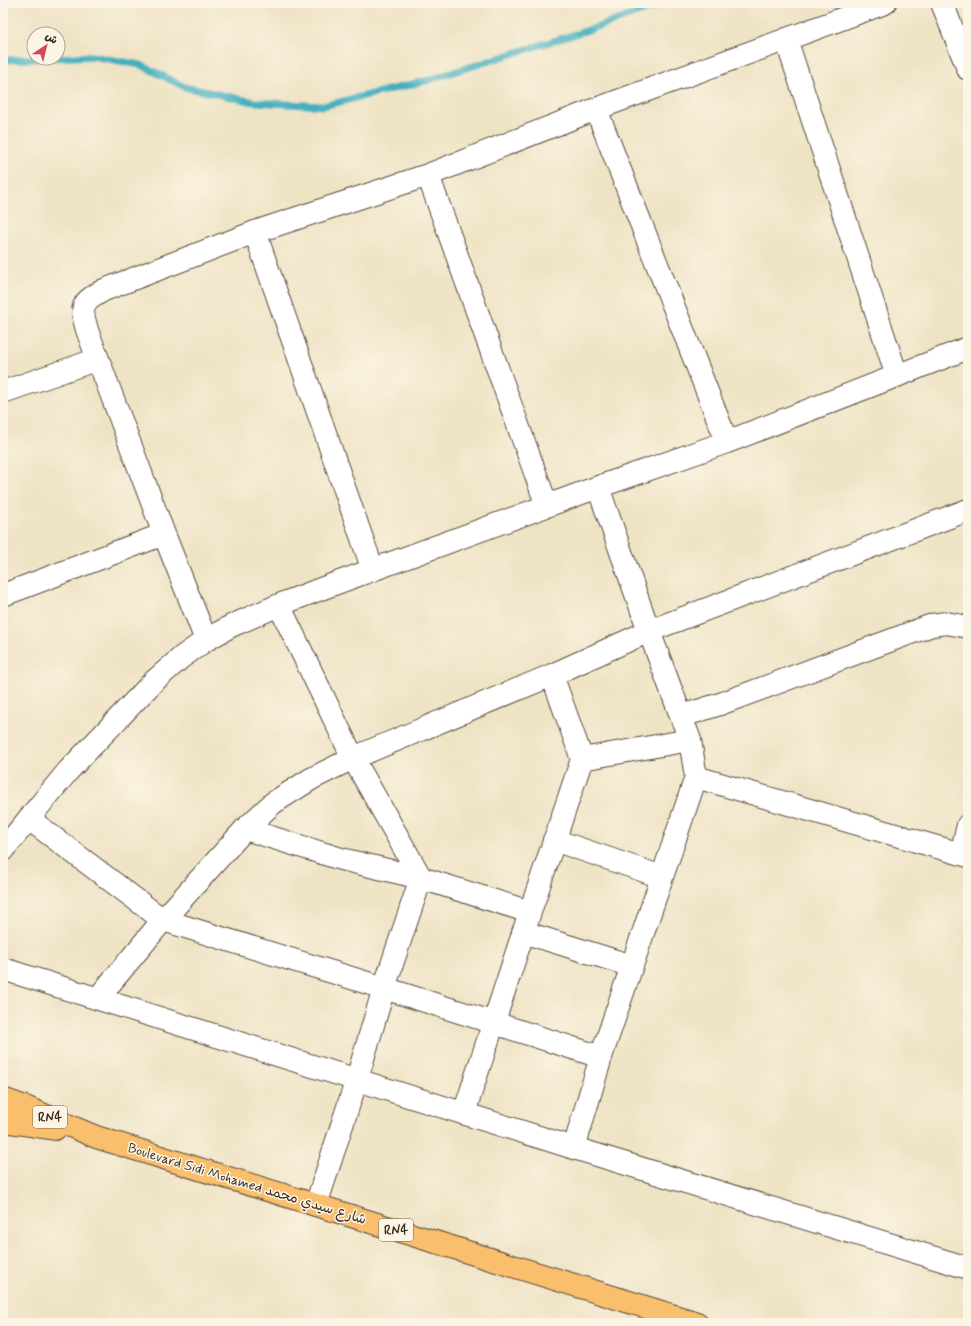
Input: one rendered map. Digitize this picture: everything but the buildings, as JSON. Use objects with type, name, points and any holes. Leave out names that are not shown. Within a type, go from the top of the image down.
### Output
[{"type":"main road","name":"RN4","points":[[3,1099],[96,1137]]},
{"type":"main road","name":"RN4","points":[[3,1121],[28,1124],[96,1137]]},
{"type":"main road","name":"Boulevard Sidi Mohamed شارع سيدي محمد","points":[[96,1137],[696,1323]]},
{"type":"street","points":[[206,640],[164,534],[82,314],[84,305],[91,298],[104,290],[255,232],[428,175],[596,109],[885,3]]},
{"type":"street","points":[[942,3],[968,68]]},
{"type":"street","points":[[786,39],[897,376]]},
{"type":"street","points":[[596,109],[727,442]]},
{"type":"street","points":[[428,175],[547,506]]},
{"type":"street","points":[[255,232],[373,570]]},
{"type":"street","points":[[3,850],[68,771],[154,682],[182,657],[206,640],[232,626],[280,605],[373,570],[598,487],[727,442],[968,348]]},
{"type":"street","points":[[3,392],[98,359]]},
{"type":"street","points":[[574,1148],[602,1057],[696,777],[690,740],[682,716],[649,631],[598,487]]},
{"type":"street","points":[[98,998],[163,920],[244,829],[273,803],[311,779],[353,758],[552,675],[649,631],[968,510]]},
{"type":"street","points":[[3,595],[164,534]]},
{"type":"street","points":[[280,605],[353,758],[421,878],[384,988],[357,1079],[316,1205]]},
{"type":"street","points":[[682,716],[720,704],[932,625],[946,623],[968,626]]},
{"type":"street","points":[[464,1113],[582,758],[552,675]]},
{"type":"street","points":[[582,758],[690,740]]},
{"type":"street","points":[[696,777],[964,855],[968,825]]},
{"type":"street","points":[[28,819],[163,920],[602,1057]]},
{"type":"street","points":[[244,829],[341,858],[421,878],[632,966]]},
{"type":"street","points":[[554,840],[662,877]]},
{"type":"street","points":[[3,969],[574,1148],[968,1268]]},
{"type":"waterway","points":[[66,58],[92,56],[141,65],[185,87],[254,102],[323,106],[425,81],[598,27],[665,3]]},
{"type":"waterway","points":[[3,60],[26,59]]}]
